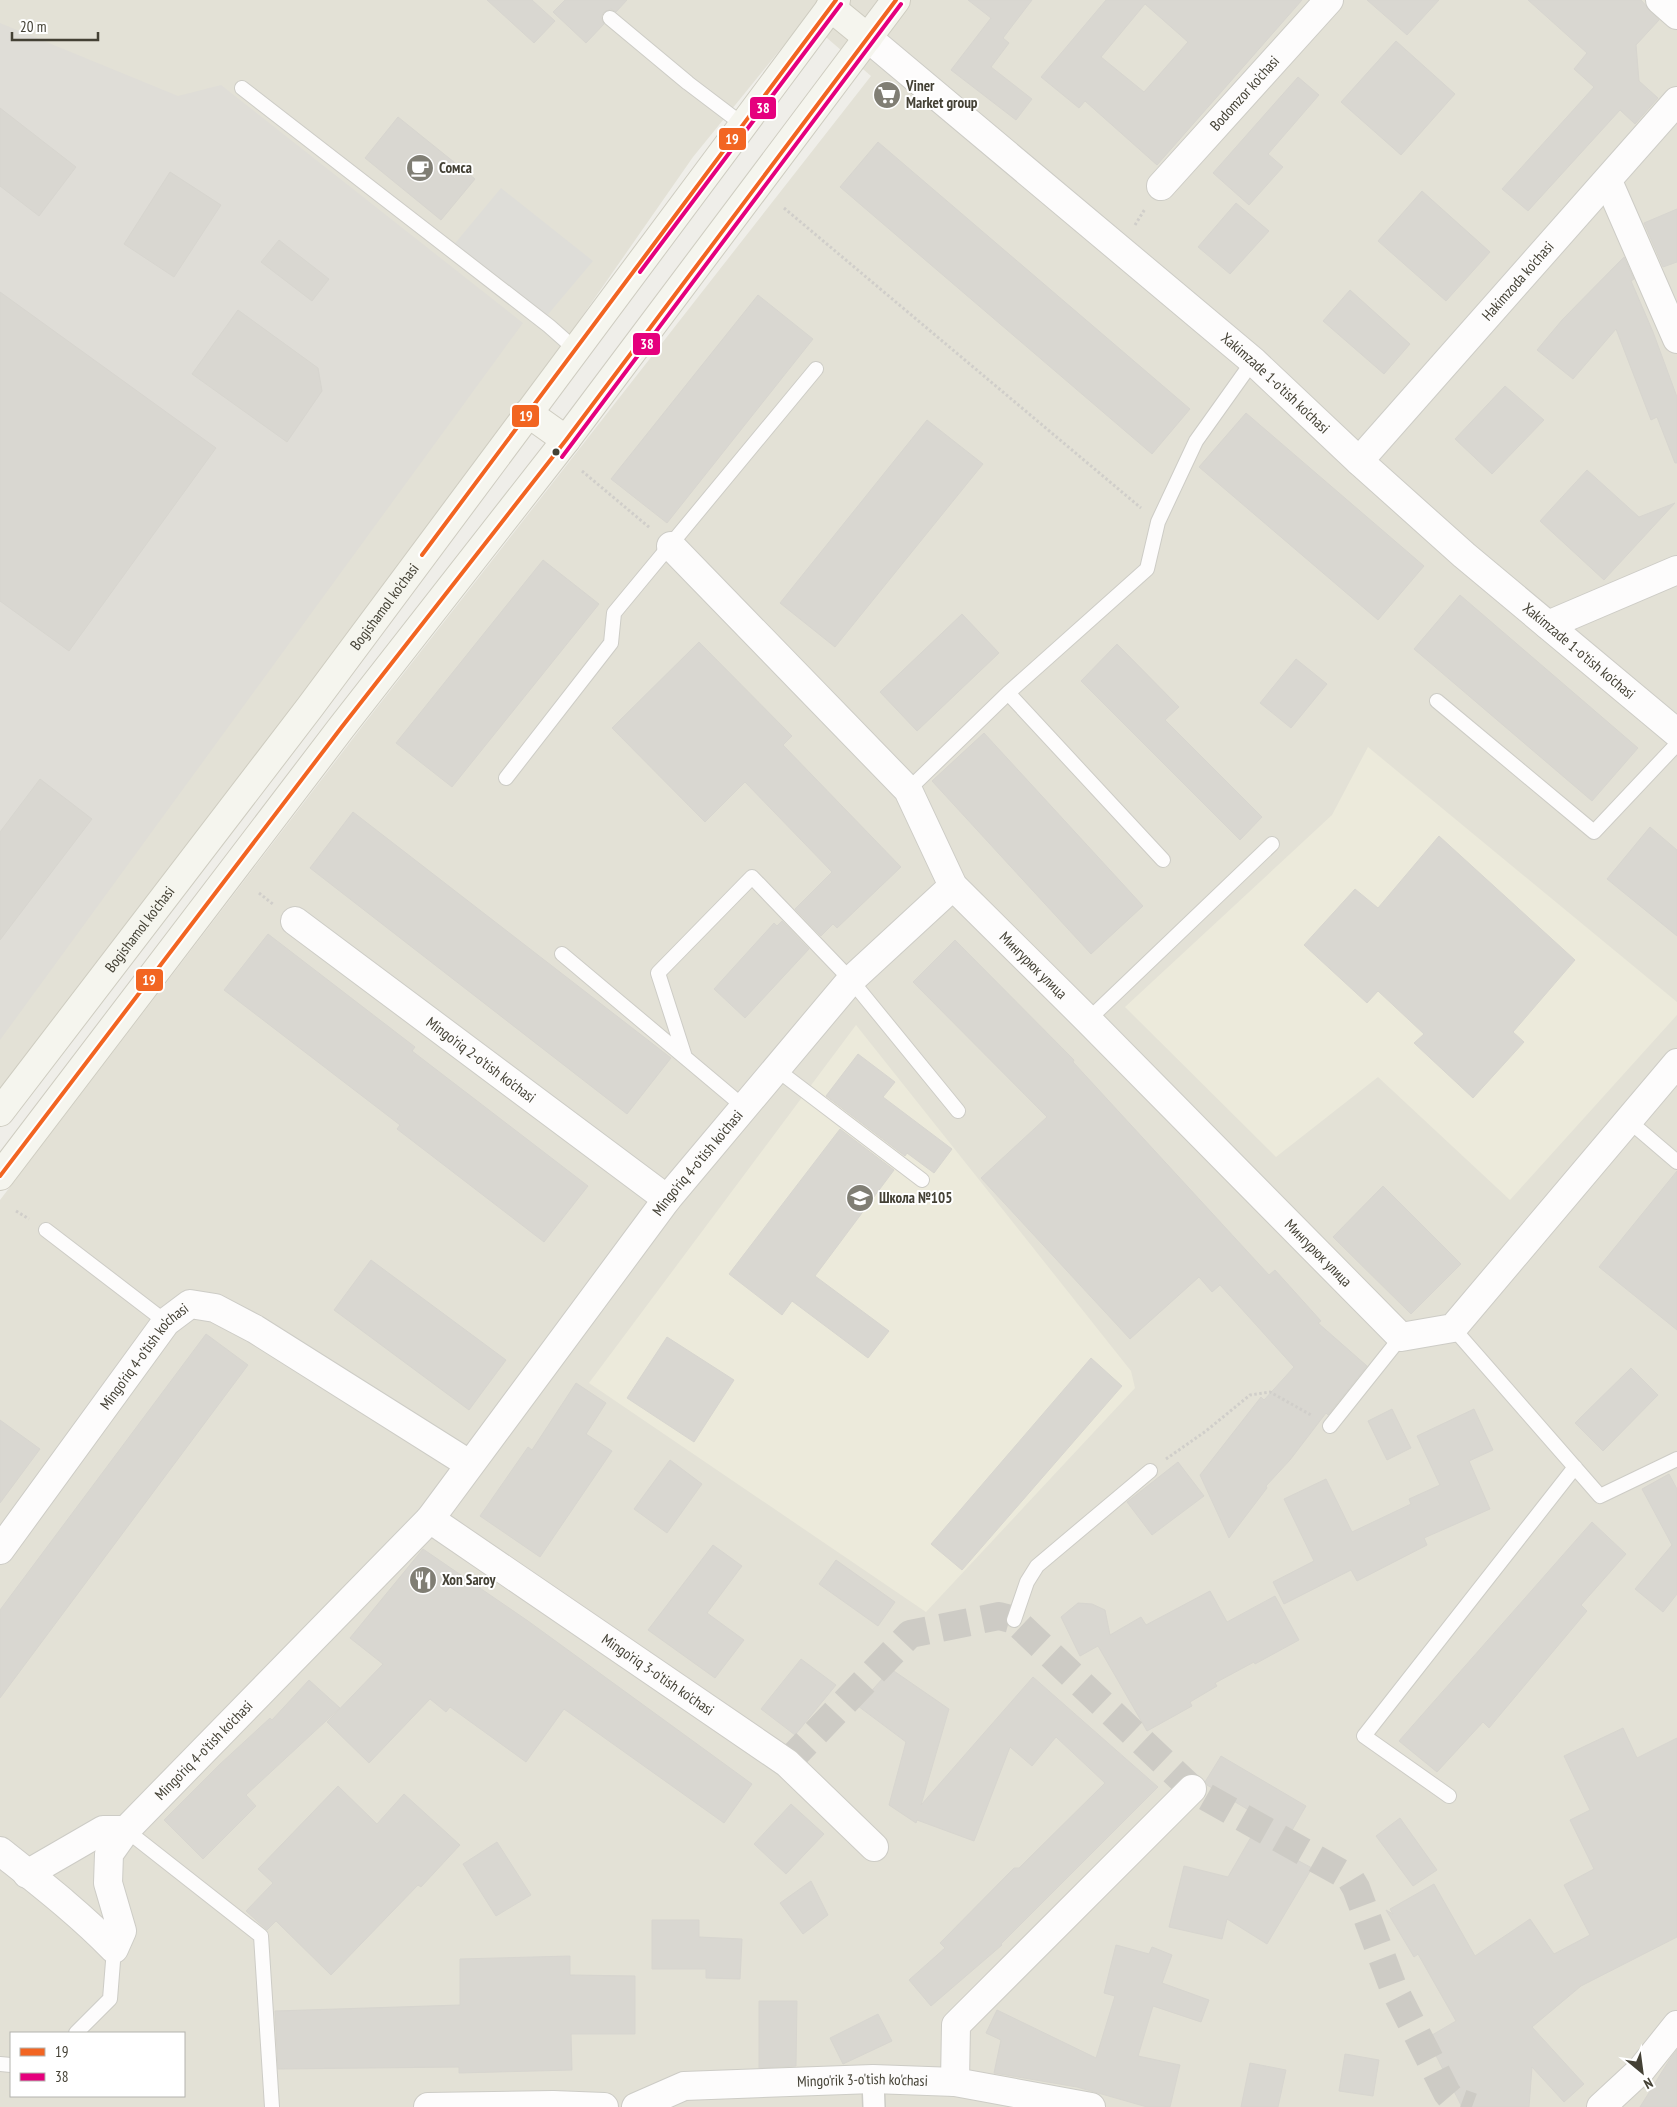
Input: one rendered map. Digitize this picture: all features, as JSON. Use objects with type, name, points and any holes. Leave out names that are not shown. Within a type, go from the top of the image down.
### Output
[{"type":"main road","points":[[0,1176],[341,728],[566,440],[896,0]]},
{"type":"main road","points":[[829,2],[868,38]]},
{"type":"main road","name":"Bogishamol ko'chasi","points":[[0,1112],[310,706],[742,124],[829,2]]},
{"type":"main road","points":[[528,412],[566,440]]},
{"type":"main road","points":[[310,706],[341,728]]},
{"type":"street","name":"Bodomzor ko'chasi","points":[[1161,186],[1329,0]]},
{"type":"street","points":[[1660,0],[1677,15]]},
{"type":"street","name":"Xakimzade 1-o'tish ko'chasi","points":[[868,38],[1253,361],[1359,462],[1677,733]]},
{"type":"street","name":"Hakimzoda ko'chasi","points":[[1359,462],[1677,101]]},
{"type":"street","points":[[1608,181],[1676,335]]},
{"type":"street","points":[[671,546],[908,790],[953,886]]},
{"type":"street","points":[[1548,625],[1677,570]]},
{"type":"street","name":"Mingo'riq 4-o'tish ko'chasi","points":[[114,1949],[122,1930],[108,1883],[109,1854],[126,1830],[430,1519],[468,1464],[667,1199],[851,980],[953,886]]},
{"type":"street","name":"Мингурюк улица","points":[[953,886],[1088,1020],[1400,1337]]},
{"type":"street","name":"Mingo'riq 2-o'tish ko'chasi","points":[[295,921],[667,1199]]},
{"type":"street","points":[[1400,1337],[1453,1328],[1677,1063]]},
{"type":"street","name":"Mingo'riq 4-o'tish ko'chasi","points":[[0,1550],[166,1322],[190,1304],[215,1308],[255,1329],[468,1464]]},
{"type":"street","name":"Mingo'riq 3-o'tish ko'chasi","points":[[430,1519],[787,1763],[874,1847]]},
{"type":"street","points":[[955,2082],[956,2025],[1192,1789]]},
{"type":"street","points":[[27,1874],[103,1830],[126,1830]]},
{"type":"street","points":[[0,1852],[71,1907],[114,1949]]},
{"type":"street","points":[[1601,2107],[1641,2070],[1677,2025]]},
{"type":"street","points":[[873,2079],[874,2107]]},
{"type":"street","name":"Mingo'rik 3-o'tish ko'chasi","points":[[636,2107],[684,2086],[873,2079],[955,2082],[1091,2107]]},
{"type":"street","points":[[428,2107],[553,2105],[604,2107]]},
{"type":"lane","points":[[610,18],[688,83],[742,124]]},
{"type":"lane","points":[[242,88],[549,326],[575,349]]},
{"type":"lane","points":[[908,790],[1008,693],[1147,568],[1158,522],[1196,441],[1253,361]]},
{"type":"lane","points":[[506,778],[611,643],[614,613],[816,368]]},
{"type":"lane","points":[[1008,693],[1163,860]]},
{"type":"lane","points":[[1437,701],[1594,832],[1677,744]]},
{"type":"lane","points":[[1088,1020],[1272,844]]},
{"type":"lane","points":[[684,1054],[658,973],[752,877],[851,980],[958,1111]]},
{"type":"lane","points":[[562,954],[684,1054],[744,1107]]},
{"type":"lane","points":[[776,1069],[922,1180]]},
{"type":"lane","points":[[1629,1121],[1677,1162]]},
{"type":"lane","points":[[46,1230],[166,1322]]},
{"type":"lane","points":[[1453,1328],[1600,1496],[1677,1459]]},
{"type":"lane","points":[[1330,1426],[1400,1337]]},
{"type":"lane","points":[[1449,1796],[1364,1736],[1575,1467]]},
{"type":"lane","points":[[1014,1620],[1027,1582],[1038,1566],[1150,1471]]},
{"type":"lane","points":[[126,1830],[261,1936],[272,2107]]},
{"type":"lane","points":[[77,2032],[110,1999],[114,1949]]},
{"type":"path","points":[[1118,249],[1161,186]]},
{"type":"path","points":[[784,208],[1158,522]]},
{"type":"path","points":[[582,471],[671,546]]},
{"type":"path","points":[[1150,1471],[1206,1431],[1250,1395],[1261,1392],[1270,1392],[1330,1426]]},
{"type":"shaded area","points":[[0,0],[1677,0],[1677,2107],[0,2107],[0,1200],[364,724],[871,76],[805,19],[693,157],[310,707],[0,1112]]},
{"type":"shaded area","points":[[0,23],[178,96],[221,85],[523,323],[0,1040]]},
{"type":"shaded area","points":[[501,188],[593,261],[545,318],[452,247]]},
{"type":"shaded area","points":[[1368,747],[1677,1002],[1677,1015],[1510,1200],[1378,1077],[1276,1157],[1125,1007],[1332,815]]},
{"type":"shaded area","name":"Школа №105","points":[[856,1025],[1131,1371],[1135,1388],[926,1612],[589,1383]]},
{"type":"building","points":[[487,0],[532,0],[555,21],[534,43]]},
{"type":"building","points":[[565,0],[627,0],[616,12],[611,9],[604,12],[601,17],[604,24],[586,43],[553,12]]},
{"type":"building","points":[[968,0],[1032,0],[1003,38],[1009,43],[991,67],[1032,99],[1016,120],[951,70],[991,18]]},
{"type":"building","points":[[1106,0],[1302,0],[1157,165],[1085,101],[1079,108],[1041,77]],"holes":[[[1145,4],[1188,42],[1144,92],[1101,57]]]},
{"type":"building","points":[[1367,0],[1439,0],[1407,35]]},
{"type":"building","points":[[1528,0],[1641,0],[1659,20],[1636,45],[1639,81],[1658,98],[1635,124],[1620,110],[1528,211],[1502,189],[1594,87],[1574,69],[1587,53]]},
{"type":"building","points":[[1396,41],[1455,94],[1401,155],[1341,102]]},
{"type":"building","points":[[1298,77],[1319,95],[1268,154],[1283,167],[1249,205],[1213,173]]},
{"type":"building","points":[[0,108],[76,167],[39,216],[0,186]]},
{"type":"building","points":[[398,117],[475,179],[441,220],[365,158]]},
{"type":"building","points":[[878,142],[1190,409],[1152,454],[840,187]]},
{"type":"building","points":[[170,172],[221,205],[174,277],[124,244]]},
{"type":"building","points":[[1422,191],[1490,252],[1446,301],[1378,241]]},
{"type":"building","points":[[1236,203],[1269,231],[1230,274],[1198,247]]},
{"type":"building","points":[[1677,209],[1677,262],[1663,267],[1644,223]]},
{"type":"building","points":[[279,240],[329,279],[312,301],[261,262]]},
{"type":"building","points":[[1624,257],[1634,279],[1631,281],[1653,332],[1677,397],[1677,463],[1675,463],[1657,417],[1651,420],[1616,329],[1573,379],[1537,350],[1562,320]]},
{"type":"building","points":[[1350,290],[1410,344],[1384,374],[1323,321]]},
{"type":"building","points":[[0,292],[216,448],[69,651],[0,601]]},
{"type":"building","points":[[758,295],[813,339],[667,523],[611,479]]},
{"type":"building","points":[[238,310],[318,368],[322,391],[287,442],[192,374]]},
{"type":"building","points":[[1505,386],[1544,420],[1492,474],[1455,439]]},
{"type":"building","points":[[1246,413],[1424,566],[1378,620],[1199,467]]},
{"type":"building","points":[[927,420],[983,464],[835,647],[780,603]]},
{"type":"building","points":[[1587,470],[1639,517],[1675,503],[1604,580],[1540,521]]},
{"type":"building","points":[[543,560],[599,604],[452,787],[396,743]]},
{"type":"building","points":[[1460,595],[1638,748],[1592,801],[1414,649]]},
{"type":"building","points":[[962,614],[999,653],[917,731],[880,692]]},
{"type":"building","points":[[699,642],[792,736],[783,745],[901,867],[837,928],[833,924],[821,936],[795,909],[832,872],[745,782],[705,822],[612,728]]},
{"type":"building","points":[[1117,644],[1179,707],[1165,720],[1262,817],[1240,840],[1081,681]]},
{"type":"building","points":[[1296,659],[1327,684],[1291,728],[1260,703]]},
{"type":"building","points":[[984,733],[1143,906],[1091,954],[932,781]]},
{"type":"building","points":[[40,779],[92,819],[0,940],[0,832]]},
{"type":"building","points":[[353,812],[671,1058],[627,1114],[310,868]]},
{"type":"building","points":[[1650,827],[1677,850],[1677,936],[1607,879]]},
{"type":"building","points":[[1439,836],[1575,960],[1513,1032],[1524,1042],[1473,1098],[1414,1043],[1424,1034],[1378,991],[1367,1003],[1304,945],[1355,889],[1378,908]]},
{"type":"building","points":[[782,921],[809,949],[745,1018],[714,989],[774,923],[777,926]]},
{"type":"building","points":[[268,934],[415,1047],[412,1051],[588,1186],[544,1242],[397,1129],[400,1125],[224,990]]},
{"type":"building","points":[[955,940],[1074,1060],[1073,1062],[1269,1275],[1275,1270],[1321,1321],[1318,1323],[1367,1366],[1328,1415],[1326,1413],[1290,1460],[1266,1486],[1267,1488],[1229,1538],[1200,1475],[1261,1397],[1264,1400],[1294,1367],[1220,1285],[1212,1292],[1199,1277],[1130,1339],[981,1178],[1047,1117],[913,982]]},
{"type":"building","points":[[858,1054],[895,1082],[883,1097],[952,1149],[934,1173],[907,1153],[905,1156],[826,1096]]},
{"type":"building","points":[[840,1129],[894,1170],[815,1276],[889,1331],[868,1358],[792,1301],[782,1315],[729,1274]]},
{"type":"building","points":[[1677,1171],[1677,1330],[1599,1267]]},
{"type":"building","points":[[1383,1186],[1461,1264],[1411,1314],[1333,1237]]},
{"type":"building","points":[[371,1260],[506,1360],[469,1410],[334,1310]]},
{"type":"building","points":[[206,1334],[248,1365],[0,1698],[0,1610]]},
{"type":"building","points":[[667,1337],[734,1380],[694,1442],[627,1398]]},
{"type":"building","points":[[1091,1358],[1122,1386],[962,1570],[931,1544]]},
{"type":"building","points":[[1631,1368],[1658,1395],[1603,1451],[1575,1423]]},
{"type":"building","points":[[576,1383],[606,1403],[586,1434],[612,1451],[540,1557],[480,1516],[528,1447],[532,1450]]},
{"type":"building","points":[[1392,1409],[1411,1448],[1387,1460],[1368,1421]]},
{"type":"building","points":[[1474,1409],[1493,1450],[1469,1461],[1490,1509],[1424,1538],[1427,1545],[1357,1581],[1351,1570],[1284,1604],[1273,1582],[1314,1561],[1284,1499],[1326,1479],[1352,1532],[1411,1504],[1409,1499],[1440,1485],[1417,1436]]},
{"type":"building","points":[[0,1420],[40,1449],[0,1503]]},
{"type":"building","points":[[670,1460],[702,1484],[667,1533],[634,1509]]},
{"type":"building","points":[[1178,1462],[1204,1496],[1152,1535],[1127,1502]]},
{"type":"building","points":[[1669,1474],[1677,1489],[1677,1594],[1663,1612],[1635,1589],[1672,1545],[1642,1489]]},
{"type":"building","points":[[1592,1522],[1626,1554],[1581,1605],[1587,1611],[1489,1728],[1483,1722],[1437,1772],[1399,1741]]},
{"type":"building","points":[[713,1545],[742,1566],[707,1613],[744,1640],[715,1678],[648,1630]]},
{"type":"building","points":[[423,1549],[528,1621],[752,1784],[724,1823],[564,1709],[526,1762],[450,1707],[446,1712],[430,1699],[369,1763],[327,1722],[383,1664],[350,1638]]},
{"type":"building","points":[[836,1560],[895,1602],[878,1626],[819,1584]]},
{"type":"building","points":[[1210,1591],[1227,1622],[1275,1596],[1299,1640],[1215,1683],[1217,1686],[1190,1702],[1192,1706],[1147,1731],[1098,1646],[1080,1656],[1061,1617],[1078,1603],[1092,1604],[1105,1610],[1110,1635],[1141,1617],[1146,1625]]},
{"type":"building","points":[[801,1659],[836,1685],[795,1735],[761,1709]]},
{"type":"building","points":[[891,1669],[949,1709],[921,1805],[1033,1677],[1158,1787],[1002,1945],[931,2006],[909,1980],[945,1948],[940,1943],[1014,1868],[1019,1868],[1105,1783],[1056,1737],[1032,1766],[1010,1747],[974,1841],[917,1820],[916,1823],[889,1805],[906,1742],[858,1706]]},
{"type":"building","points":[[309,1680],[340,1708],[246,1795],[256,1806],[203,1859],[164,1820],[219,1765],[270,1718],[272,1720]]},
{"type":"building","points":[[1623,1728],[1637,1758],[1677,1738],[1677,1937],[1581,1986],[1532,2027],[1584,2084],[1564,2102],[1532,2067],[1529,2107],[1462,2107],[1427,2038],[1456,2021],[1418,1954],[1414,1957],[1386,1910],[1393,1914],[1390,1909],[1434,1884],[1475,1956],[1530,1919],[1554,1954],[1590,1935],[1564,1885],[1594,1869],[1570,1820],[1590,1810],[1564,1756]]},
{"type":"building","points":[[1221,1756],[1306,1806],[1280,1851],[1312,1868],[1267,1944],[1227,1919],[1222,1939],[1169,1927],[1184,1866],[1228,1877],[1262,1818],[1205,1782]]},
{"type":"building","points":[[338,1786],[377,1824],[404,1794],[460,1845],[421,1887],[418,1885],[331,1975],[276,1921],[267,1930],[246,1911],[273,1883],[258,1869]]},
{"type":"building","points":[[791,1804],[824,1834],[786,1874],[754,1844]]},
{"type":"building","points":[[1400,1818],[1437,1870],[1413,1886],[1376,1836]]},
{"type":"building","points":[[497,1842],[531,1895],[496,1916],[463,1864]]},
{"type":"building","points":[[811,1881],[828,1915],[803,1934],[780,1903]]},
{"type":"building","points":[[652,1920],[699,1920],[699,1937],[742,1939],[740,1979],[706,1978],[706,1969],[652,1969]]},
{"type":"building","points":[[1116,1945],[1149,1954],[1152,1947],[1172,1955],[1162,1983],[1209,2000],[1201,2022],[1153,2006],[1138,2056],[1180,2065],[1170,2107],[1147,2107],[1077,2087],[994,2073],[1001,2040],[986,2033],[997,2010],[1096,2058],[1115,1996],[1104,1993]]},
{"type":"building","points":[[570,1956],[570,1975],[635,1976],[635,2034],[571,2034],[572,2070],[459,2073],[459,2067],[278,2069],[275,2011],[460,2005],[460,1959]]},
{"type":"building","points":[[759,2001],[797,2001],[796,2066],[759,2068]]},
{"type":"building","points":[[878,2014],[892,2041],[843,2064],[830,2038]]},
{"type":"building","points":[[1677,2050],[1677,2107],[1640,2107],[1670,2059]]},
{"type":"building","points":[[1345,2054],[1379,2060],[1373,2096],[1339,2091]]},
{"type":"building","points":[[1250,2063],[1286,2070],[1278,2107],[1241,2107]]},
{"type":"tunnel","points":[[787,1763],[910,1634],[999,1616],[1014,1620],[1192,1789],[1350,1878],[1356,1888],[1393,1987],[1447,2093],[1453,2100],[1472,2107]]},
{"type":"transit line","name":"19","points":[[422,555],[836,0]]},
{"type":"transit line","name":"19","points":[[0,1176],[341,728],[566,440],[896,0]]},
{"type":"transit line","name":"38","points":[[640,272],[841,4]]},
{"type":"transit line","name":"38","points":[[562,457],[901,4]]},
{"type":"place","name":"Viner Market group","points":[[887,95]]},
{"type":"place","name":"Сомса","points":[[420,168]]},
{"type":"place","name":"Школа №105","points":[[860,1198]]},
{"type":"place","name":"Xon Saroy","points":[[423,1580]]}]
